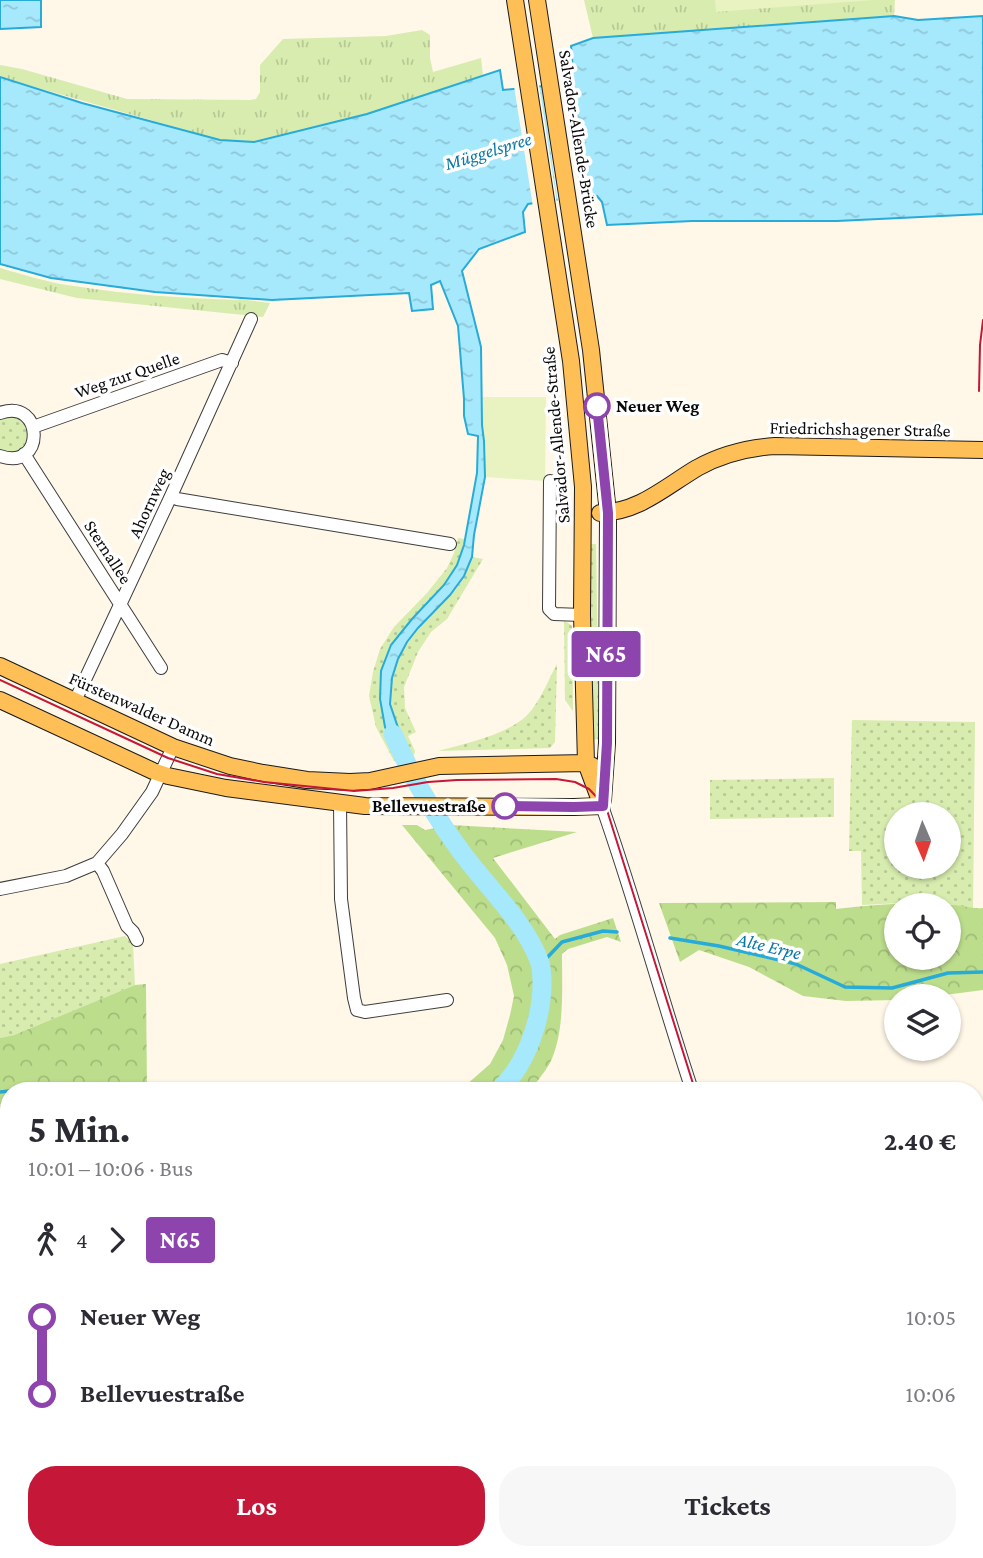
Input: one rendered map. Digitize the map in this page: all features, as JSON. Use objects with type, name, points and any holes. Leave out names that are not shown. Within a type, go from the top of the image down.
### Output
[{"type":"main road","name":"Salvador-Allende-Straße","points":[[515,0],[571,361],[584,513],[582,615],[586,762],[603,806]]},
{"type":"main road","name":"Salvador-Allende-Brücke","points":[[537,0],[591,350],[608,513]]},
{"type":"main road","name":"Friedrichshagener Straße","points":[[584,513],[608,513],[632,507],[658,495],[697,468],[738,451],[753,448],[775,446],[983,450]]},
{"type":"main road","points":[[0,700],[161,773],[226,788],[365,806],[603,806],[607,743],[608,513]]},
{"type":"main road","name":"Fürstenwalder Damm","points":[[0,666],[173,747],[230,766],[307,780],[370,781],[422,769],[462,764],[586,762],[605,771]]},
{"type":"street","name":"Ahornweg","points":[[75,701],[251,319]]},
{"type":"street","name":"Weg zur Quelle","points":[[33,427],[222,360],[232,363]]},
{"type":"street","points":[[0,413],[12,411],[25,415],[33,427],[34,439],[24,454],[14,459],[1,459]]},
{"type":"street","name":"Sternallee","points":[[24,454],[161,668]]},
{"type":"street","name":"Salvador-Allende-Straße","points":[[550,481],[549,609],[554,614],[582,615]]},
{"type":"street","points":[[171,496],[450,544]]},
{"type":"street","points":[[0,889],[66,876],[97,863],[152,792],[173,747]]},
{"type":"street","points":[[340,803],[341,899],[357,1010],[366,1012],[447,1000]]},
{"type":"street","points":[[603,806],[689,1082]]},
{"type":"street","points":[[97,863],[127,926],[137,940]]},
{"type":"green space","points":[[584,0],[895,0],[894,16],[593,38]]},
{"type":"green space","points":[[715,0],[874,0],[716,12]]},
{"type":"green space","points":[[422,30],[430,35],[433,72],[481,58],[483,76],[367,114],[254,142],[220,140],[0,77],[0,65],[127,99],[250,100],[256,99],[260,92],[260,65],[283,39],[386,36]]},
{"type":"green space","points":[[0,268],[55,283],[95,289],[156,296],[270,303],[263,317],[77,298],[0,279]]},
{"type":"green space","points":[[481,397],[546,397],[545,481],[485,477]]},
{"type":"green space","points":[[13,416],[24,422],[29,436],[27,443],[16,453],[0,450],[0,419]]},
{"type":"green space","points":[[458,538],[465,539],[457,565],[444,585],[391,645],[385,727],[400,760],[394,761],[376,727],[369,696],[373,672],[380,649],[394,627],[447,568]]},
{"type":"green space","points":[[590,544],[596,544],[599,739],[590,740],[588,557]]},
{"type":"green space","points":[[472,557],[483,559],[447,619],[431,632],[418,652],[404,687],[405,708],[416,732],[408,736],[415,751],[414,755],[408,757],[391,705],[394,670],[409,640],[464,577]]},
{"type":"green space","points":[[564,620],[572,626],[573,711],[565,700]]},
{"type":"green space","points":[[557,664],[555,742],[550,748],[438,751],[490,736],[525,717],[537,703]]},
{"type":"green space","points":[[852,720],[975,722],[973,909],[961,906],[961,893],[884,893],[884,904],[862,905],[861,851],[849,851]]},
{"type":"green space","points":[[834,778],[834,817],[710,819],[710,780]]},
{"type":"green space","points":[[402,825],[417,825],[425,830],[450,825],[577,832],[493,858],[555,939],[613,918],[621,942],[607,937],[568,949],[562,954],[562,1010],[558,1038],[550,1063],[537,1082],[469,1082],[490,1064],[503,1040],[514,996],[507,965],[495,938]]},
{"type":"green space","points":[[836,902],[836,909],[884,904],[884,970],[961,970],[961,906],[983,908],[983,990],[961,993],[961,984],[884,984],[884,1000],[846,1001],[803,996],[749,967],[699,950],[680,962],[659,903]]},
{"type":"green space","points":[[125,936],[133,944],[135,985],[14,1035],[0,1038],[0,964]]},
{"type":"green space","points":[[146,984],[147,1082],[0,1082],[0,1038],[14,1035],[135,985]]},
{"type":"water","points":[[0,0],[41,0],[41,27],[0,29]]},
{"type":"water","name":"Müggelspree","points":[[894,16],[918,20],[983,16],[983,214],[837,221],[692,221],[607,225],[602,202],[597,196],[589,195],[528,204],[523,212],[525,232],[479,249],[462,271],[481,347],[485,477],[472,557],[464,576],[407,642],[392,678],[390,704],[408,757],[400,760],[385,727],[380,699],[381,671],[391,645],[444,585],[457,565],[464,545],[477,473],[478,436],[468,434],[464,416],[458,326],[440,281],[431,285],[433,309],[412,311],[409,293],[272,300],[155,292],[51,278],[0,264],[0,77],[82,103],[220,140],[254,142],[367,114],[500,70],[503,90],[544,86],[563,90],[562,82],[568,79],[573,70],[571,46],[593,38]]},
{"type":"pier","points":[[563,77],[582,200],[558,203],[541,83],[548,89],[559,87],[559,80]]},
{"type":"pier","points":[[539,84],[557,203],[533,207],[514,86],[521,88]]},
{"type":"waterway","points":[[393,734],[415,779],[441,822],[515,918],[534,948],[541,965],[542,993],[536,1024],[525,1054],[507,1082]]},
{"type":"waterway","name":"Alte Erpe","points":[[541,964],[562,942],[603,931],[617,932]]},
{"type":"waterway","name":"Alte Erpe","points":[[670,938],[796,964],[845,987],[892,988],[948,973],[983,972]]},
{"type":"tram line","points":[[979,391],[983,320]]},
{"type":"tram line","points":[[0,680],[168,758],[217,774],[264,782],[354,791],[457,780],[556,779],[575,782],[589,789],[606,807],[692,1082]]},
{"type":"bus line","name":"N65","points":[[505,806],[603,806],[607,743],[608,513],[597,406]]},
{"type":"place","name":"Neuer Weg","points":[[597,406]]},
{"type":"place","name":"Bellevuestraße","points":[[505,806]]}]
